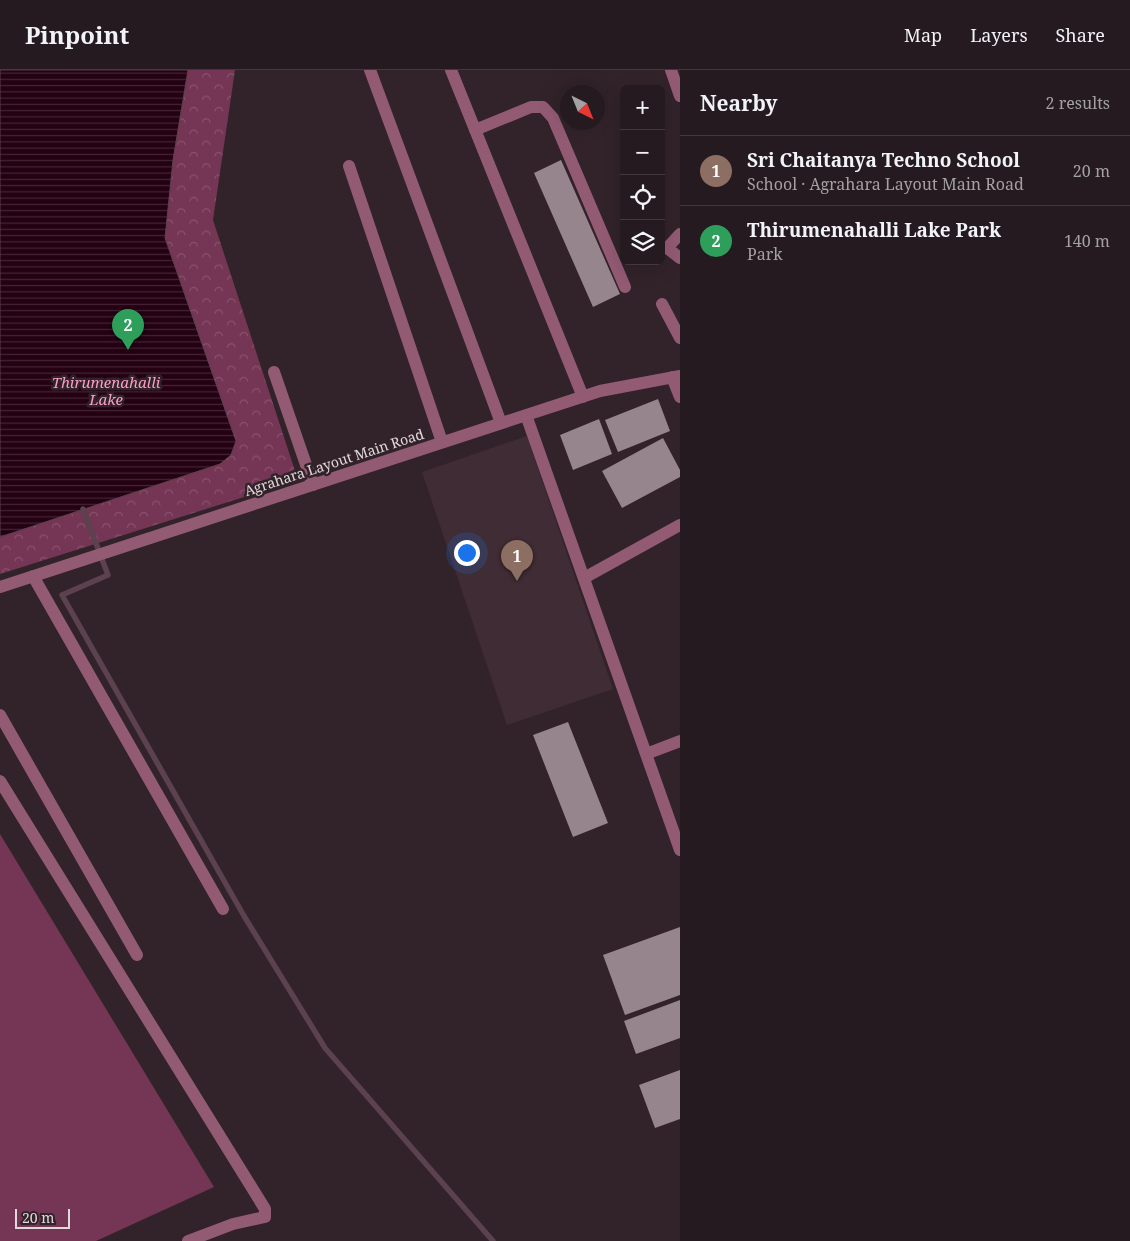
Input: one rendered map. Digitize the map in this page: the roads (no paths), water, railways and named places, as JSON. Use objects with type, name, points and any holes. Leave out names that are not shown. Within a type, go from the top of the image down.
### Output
[{"type":"street","points":[[370,70],[501,423]]},
{"type":"street","points":[[451,70],[583,397]]},
{"type":"street","points":[[671,70],[680,96]]},
{"type":"street","points":[[475,130],[531,107],[543,107],[553,118],[625,287]]},
{"type":"street","points":[[349,166],[442,442]]},
{"type":"street","points":[[680,234],[667,248],[680,258]]},
{"type":"street","points":[[662,304],[680,338]]},
{"type":"street","points":[[274,372],[313,485]]},
{"type":"street","points":[[676,376],[680,397]]},
{"type":"street","name":"Agrahara Layout Main Road","points":[[0,587],[600,391],[676,376]]},
{"type":"street","points":[[526,415],[680,850]]},
{"type":"street","points":[[584,578],[680,525]]},
{"type":"street","points":[[33,576],[223,909]]},
{"type":"street","points":[[0,715],[138,955]]},
{"type":"street","points":[[646,754],[680,742]]},
{"type":"street","points":[[0,781],[265,1209],[265,1217],[233,1224],[188,1241]]},
{"type":"water","name":"Thirumenahalli Lake","points":[[0,70],[188,70],[173,160],[165,238],[236,441],[231,455],[220,464],[0,537]]},
{"type":"waterway","points":[[83,509],[108,575],[62,595],[244,916],[325,1048],[493,1241]]},
{"type":"place","name":"Thirumenahalli Lake Park","points":[[128,350]]},
{"type":"place","name":"Sri Chaitanya Techno School","points":[[517,581]]}]
